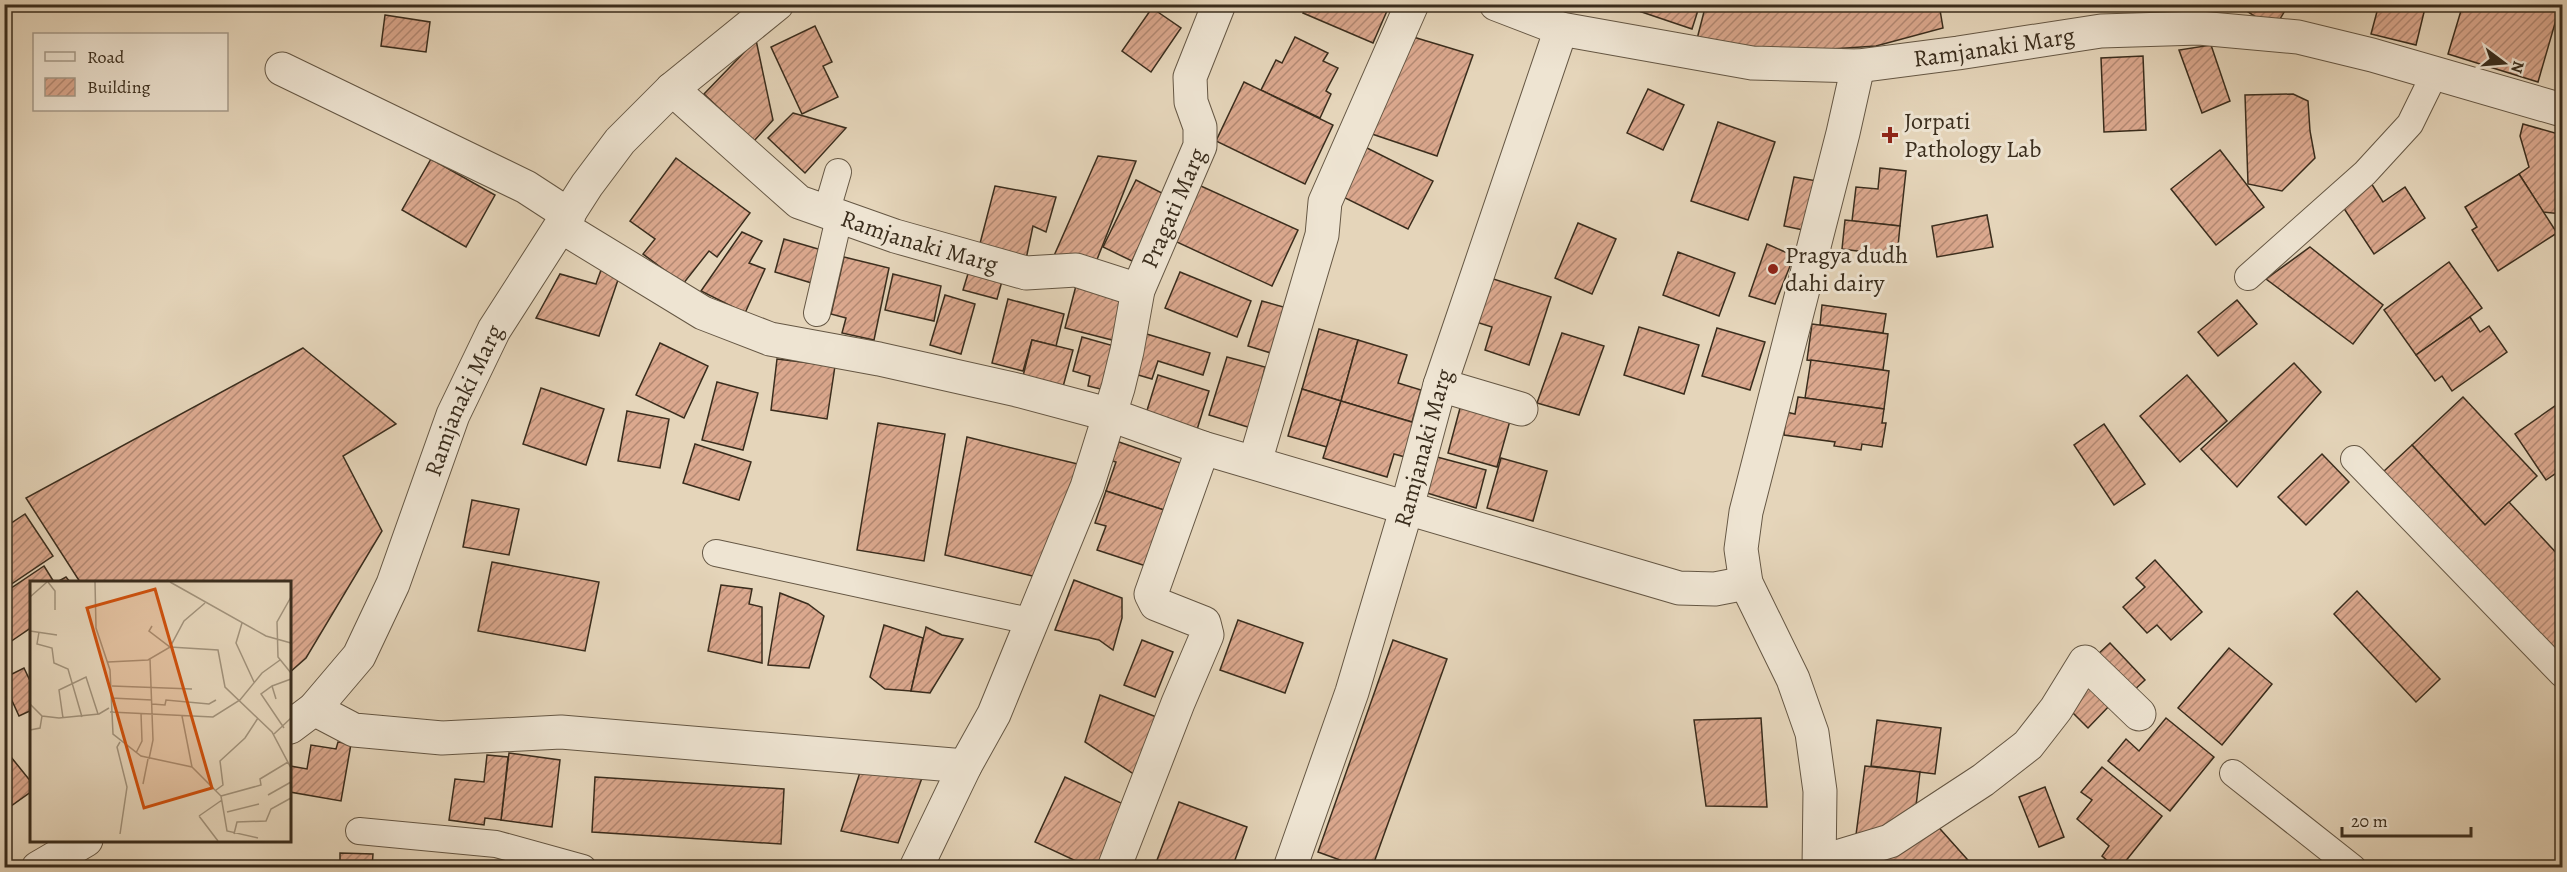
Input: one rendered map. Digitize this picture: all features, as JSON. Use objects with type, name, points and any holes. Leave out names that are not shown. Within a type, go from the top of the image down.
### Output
[{"type":"street","name":"Ramjanaki Marg","points":[[302,718],[359,656],[393,584],[453,415],[494,330],[587,185],[620,141],[672,89],[724,44],[777,4]]},
{"type":"street","name":"Pragati Marg","points":[[916,867],[965,766],[994,714],[1034,622],[1087,487],[1111,415],[1127,351],[1138,290],[1200,146],[1200,127],[1191,102],[1190,77],[1220,4]]},
{"type":"street","points":[[1255,462],[1322,235],[1325,202],[1412,4]]},
{"type":"street","name":"Ramjanaki Marg","points":[[1496,4],[1561,29],[1752,63],[1858,66],[2101,30],[2199,28],[2298,37],[2435,73],[2562,110]]},
{"type":"street","name":"Ramjanaki Marg","points":[[1290,867],[1352,692],[1407,507],[1440,385],[1561,29]]},
{"type":"street","points":[[1858,66],[1746,512],[1741,549],[1746,583],[1793,680],[1812,733],[1820,791],[1822,866],[1890,841],[1983,780],[2028,745],[2056,709],[2085,662],[2139,714]]},
{"type":"street","points":[[282,69],[526,187],[566,221],[704,313],[770,339],[879,359],[1017,390],[1111,415],[1203,448],[1679,588],[1715,590],[1746,583]]},
{"type":"street","name":"Ramjanaki Marg","points":[[672,89],[799,202],[833,216],[1026,273],[1076,270],[1138,290]]},
{"type":"street","points":[[1440,385],[1521,409]]},
{"type":"street","points":[[1114,867],[1207,635],[1204,623],[1156,604],[1151,594],[1203,448]]},
{"type":"street","points":[[302,718],[354,730],[442,738],[561,732],[965,766]]},
{"type":"street","points":[[38,867],[82,842]]},
{"type":"lane","points":[[2248,278],[2365,173],[2410,124],[2435,73]]},
{"type":"lane","points":[[816,313],[833,216],[838,172]]},
{"type":"lane","points":[[2354,459],[2562,674]]},
{"type":"lane","points":[[716,553],[1034,622]]},
{"type":"lane","points":[[2233,772],[2353,867]]},
{"type":"lane","points":[[359,831],[496,844],[583,867]]},
{"type":"building","points":[[1307,4],[1390,4],[1373,43],[1303,13]]},
{"type":"building","points":[[1618,4],[1700,4],[1692,29]]},
{"type":"building","points":[[1706,4],[1939,4],[1943,28],[1876,46],[1787,52],[1697,39]]},
{"type":"building","points":[[2236,4],[2289,4],[2274,29]]},
{"type":"building","points":[[2379,4],[2426,4],[2416,45],[2371,34]]},
{"type":"building","points":[[2463,4],[2560,6],[2538,82],[2448,54]]},
{"type":"building","points":[[1152,8],[1181,28],[1151,72],[1122,51]]},
{"type":"building","points":[[385,15],[430,22],[426,52],[381,46]]},
{"type":"building","points":[[815,26],[832,62],[823,66],[838,97],[802,114],[771,47]]},
{"type":"building","points":[[1410,36],[1473,55],[1437,156],[1369,133]]},
{"type":"building","points":[[1295,37],[1328,53],[1323,61],[1338,68],[1326,91],[1331,94],[1320,118],[1261,90],[1276,60],[1282,63]]},
{"type":"building","points":[[756,40],[773,120],[754,141],[704,94]]},
{"type":"building","points":[[2211,45],[2230,101],[2202,113],[2179,50]]},
{"type":"building","points":[[2143,56],[2146,130],[2104,132],[2101,58]]},
{"type":"building","points":[[1244,82],[1333,125],[1305,184],[1216,141]]},
{"type":"building","points":[[1648,89],[1684,105],[1663,150],[1627,133]]},
{"type":"building","points":[[2293,94],[2308,101],[2315,158],[2282,191],[2248,184],[2245,95]]},
{"type":"building","points":[[793,113],[846,128],[805,173],[768,138]]},
{"type":"building","points":[[1718,122],[1775,142],[1748,220],[1691,201]]},
{"type":"building","points":[[2523,124],[2562,135],[2562,214],[2543,212],[2519,174],[2529,167],[2520,136]]},
{"type":"building","points":[[1361,145],[1433,181],[1408,229],[1337,194]]},
{"type":"building","points":[[2220,150],[2264,207],[2216,245],[2171,189]]},
{"type":"building","points":[[1098,156],[1136,161],[1096,262],[1053,258]]},
{"type":"building","points":[[676,158],[750,213],[717,257],[709,251],[683,284],[643,254],[655,239],[630,221]]},
{"type":"building","points":[[431,159],[495,195],[466,247],[402,210]]},
{"type":"building","points":[[1880,168],[1906,171],[1900,226],[1852,221],[1856,187],[1878,189]]},
{"type":"building","points":[[2519,174],[2557,233],[2498,271],[2472,230],[2477,227],[2465,207]]},
{"type":"building","points":[[1794,177],[1823,182],[1813,232],[1784,226]]},
{"type":"building","points":[[1136,180],[1164,194],[1132,261],[1103,247]]},
{"type":"building","points":[[1192,182],[1298,230],[1272,286],[1166,237]]},
{"type":"building","points":[[2371,183],[2383,202],[2405,187],[2425,218],[2374,254],[2341,204]]},
{"type":"building","points":[[995,186],[1056,197],[1046,232],[1033,226],[1025,264],[977,255]]},
{"type":"building","points":[[1987,215],[1993,247],[1937,257],[1932,226]]},
{"type":"building","points":[[1845,220],[1900,226],[1897,256],[1842,249]]},
{"type":"building","points":[[1578,223],[1616,239],[1592,294],[1555,278]]},
{"type":"building","points":[[742,232],[762,241],[749,263],[765,269],[745,313],[701,291]]},
{"type":"building","points":[[784,239],[825,251],[815,284],[775,272]]},
{"type":"building","points":[[1767,244],[1794,256],[1775,304],[1749,296]]},
{"type":"building","points":[[2310,247],[2383,305],[2353,344],[2266,279]]},
{"type":"building","points":[[1678,252],[1735,273],[1719,316],[1663,295]]},
{"type":"building","points":[[844,257],[889,268],[874,340],[842,333],[846,318],[831,314]]},
{"type":"building","points":[[2449,262],[2482,308],[2416,355],[2384,310]]},
{"type":"building","points":[[971,264],[1004,274],[997,299],[963,290]]},
{"type":"building","points":[[601,270],[619,277],[599,336],[536,318],[560,274],[596,284]]},
{"type":"building","points":[[1180,272],[1251,301],[1237,337],[1165,308]]},
{"type":"building","points":[[893,274],[941,286],[934,321],[885,310]]},
{"type":"building","points":[[1487,277],[1551,297],[1529,365],[1485,350],[1492,327],[1473,321]]},
{"type":"building","points":[[1078,278],[1128,291],[1116,341],[1065,328]]},
{"type":"building","points":[[945,295],[975,304],[961,354],[930,345]]},
{"type":"building","points":[[1008,299],[1064,314],[1056,346],[1032,340],[1023,371],[992,363]]},
{"type":"building","points":[[2237,300],[2257,324],[2218,356],[2198,332]]},
{"type":"building","points":[[1262,301],[1287,308],[1274,354],[1248,346]]},
{"type":"building","points":[[1822,305],[1886,314],[1883,333],[1820,325]]},
{"type":"building","points":[[2470,317],[2480,332],[2489,326],[2507,352],[2452,391],[2442,376],[2435,381],[2416,355]]},
{"type":"building","points":[[1812,324],[1888,334],[1883,370],[1807,360]]},
{"type":"building","points":[[1639,327],[1699,345],[1684,394],[1624,375]]},
{"type":"building","points":[[1717,328],[1765,342],[1750,390],[1702,376]]},
{"type":"building","points":[[1319,329],[1358,340],[1341,401],[1302,389]]},
{"type":"building","points":[[1140,332],[1210,353],[1203,375],[1158,361],[1152,379],[1128,372]]},
{"type":"building","points":[[1562,333],[1604,346],[1579,415],[1537,403]]},
{"type":"building","points":[[1082,337],[1114,346],[1113,392],[1088,386],[1090,376],[1073,371]]},
{"type":"building","points":[[1032,340],[1073,350],[1061,394],[1021,384]]},
{"type":"building","points":[[1358,340],[1407,355],[1398,383],[1421,390],[1412,422],[1341,401]]},
{"type":"building","points":[[660,343],[708,366],[684,418],[636,395]]},
{"type":"building","points":[[303,348],[396,424],[343,456],[382,531],[306,658],[291,671],[291,581],[79,581],[26,498]]},
{"type":"building","points":[[1227,357],[1265,367],[1251,428],[1209,415]]},
{"type":"building","points":[[777,359],[835,366],[827,419],[771,410]]},
{"type":"building","points":[[1811,360],[1889,371],[1884,409],[1805,398]]},
{"type":"building","points":[[2294,363],[2321,392],[2237,487],[2201,449]]},
{"type":"building","points":[[1158,375],[1209,391],[1195,436],[1144,420]]},
{"type":"building","points":[[2187,375],[2227,421],[2180,462],[2140,416]]},
{"type":"building","points":[[717,382],[758,393],[743,450],[702,440]]},
{"type":"building","points":[[541,388],[604,409],[586,465],[523,444]]},
{"type":"building","points":[[1302,389],[1341,401],[1327,447],[1288,436]]},
{"type":"building","points":[[1463,397],[1513,410],[1497,467],[1448,453]]},
{"type":"building","points":[[1798,397],[1884,409],[1882,423],[1886,423],[1882,447],[1862,444],[1861,450],[1834,446],[1835,442],[1784,435],[1786,412],[1795,414]]},
{"type":"building","points":[[2463,397],[2537,476],[2485,525],[2412,445]]},
{"type":"building","points":[[1341,401],[1415,423],[1405,457],[1394,454],[1387,477],[1323,458]]},
{"type":"building","points":[[2562,401],[2562,469],[2546,480],[2515,434]]},
{"type":"building","points":[[627,411],[669,419],[660,468],[618,461]]},
{"type":"building","points":[[878,423],[945,434],[924,561],[857,550]]},
{"type":"building","points":[[2104,424],[2145,484],[2114,505],[2074,445]]},
{"type":"building","points":[[967,437],[1086,466],[1041,578],[945,555]]},
{"type":"building","points":[[1119,442],[1183,464],[1167,511],[1106,491],[1116,462],[1112,461]]},
{"type":"building","points":[[695,444],[751,462],[739,500],[683,483]]},
{"type":"building","points":[[2412,445],[2485,525],[2509,502],[2562,559],[2562,664],[2383,472]]},
{"type":"building","points":[[2322,454],[2349,482],[2306,525],[2278,497]]},
{"type":"building","points":[[1437,457],[1486,470],[1476,508],[1427,493]]},
{"type":"building","points":[[1501,458],[1547,471],[1533,521],[1487,508]]},
{"type":"building","points":[[1106,491],[1167,511],[1149,567],[1097,550],[1106,526],[1095,523]]},
{"type":"building","points":[[472,500],[519,509],[509,555],[463,547]]},
{"type":"building","points":[[25,514],[53,556],[4,589],[4,528]]},
{"type":"building","points":[[2155,560],[2202,612],[2171,640],[2157,625],[2147,633],[2123,607],[2145,587],[2136,578]]},
{"type":"building","points":[[492,562],[599,582],[585,651],[478,631]]},
{"type":"building","points":[[44,566],[53,581],[30,581],[30,628],[10,642],[4,633],[4,593]]},
{"type":"building","points":[[1074,580],[1122,598],[1122,618],[1113,650],[1099,640],[1055,630]]},
{"type":"building","points":[[721,585],[752,589],[749,604],[762,607],[762,663],[708,651]]},
{"type":"building","points":[[2357,591],[2440,679],[2416,702],[2334,614]]},
{"type":"building","points":[[780,593],[808,604],[824,616],[809,668],[768,665]]},
{"type":"building","points":[[1238,620],[1303,643],[1285,693],[1220,670]]},
{"type":"building","points":[[884,625],[923,638],[911,691],[885,689],[870,677]]},
{"type":"building","points":[[926,627],[942,635],[963,639],[930,693],[911,691]]},
{"type":"building","points":[[1142,640],[1173,652],[1155,697],[1124,685]]},
{"type":"building","points":[[1393,640],[1447,659],[1372,868],[1362,868],[1318,852]]},
{"type":"building","points":[[2110,643],[2145,680],[2132,692],[2097,655]]},
{"type":"building","points":[[2229,648],[2272,684],[2222,745],[2178,708]]},
{"type":"building","points":[[24,668],[30,681],[30,711],[19,716],[4,683],[4,678]]},
{"type":"building","points":[[2088,681],[2111,704],[2088,728],[2064,704]]},
{"type":"building","points":[[1100,695],[1159,718],[1135,775],[1085,742]]},
{"type":"building","points":[[1761,718],[1767,807],[1706,806],[1694,720]]},
{"type":"building","points":[[2166,718],[2214,757],[2170,811],[2108,761],[2126,739],[2139,751]]},
{"type":"building","points":[[1877,720],[1941,728],[1935,774],[1871,766]]},
{"type":"building","points":[[338,742],[351,744],[341,801],[291,792],[291,766],[307,769],[311,745],[336,749]]},
{"type":"building","points":[[509,753],[560,760],[552,827],[501,820]]},
{"type":"building","points":[[487,755],[508,757],[501,820],[485,818],[484,825],[449,820],[455,779],[484,782]]},
{"type":"building","points":[[11,757],[30,781],[30,792],[4,811],[4,762]]},
{"type":"building","points":[[862,766],[922,778],[898,843],[841,831]]},
{"type":"building","points":[[1865,766],[1920,772],[1916,806],[1876,833],[1856,835]]},
{"type":"building","points":[[2102,767],[2162,816],[2120,868],[2116,868],[2102,856],[2109,846],[2077,819],[2092,800],[2081,792]]},
{"type":"building","points":[[595,777],[784,789],[781,844],[592,832]]},
{"type":"building","points":[[1065,777],[1132,808],[1105,868],[1091,868],[1035,842]]},
{"type":"building","points":[[2045,787],[2064,837],[2039,847],[2019,797]]},
{"type":"building","points":[[1179,802],[1247,827],[1232,868],[1154,868]]},
{"type":"building","points":[[1933,821],[1975,868],[1870,868]]},
{"type":"building","points":[[340,853],[373,854],[372,868],[340,868]]},
{"type":"building","points":[[2562,859],[2562,868],[2553,868]]},
{"type":"place","name":"Jorpati Pathology Lab","points":[[1890,135]]},
{"type":"place","name":"Pragya dudh dahi dairy","points":[[1773,269]]}]
